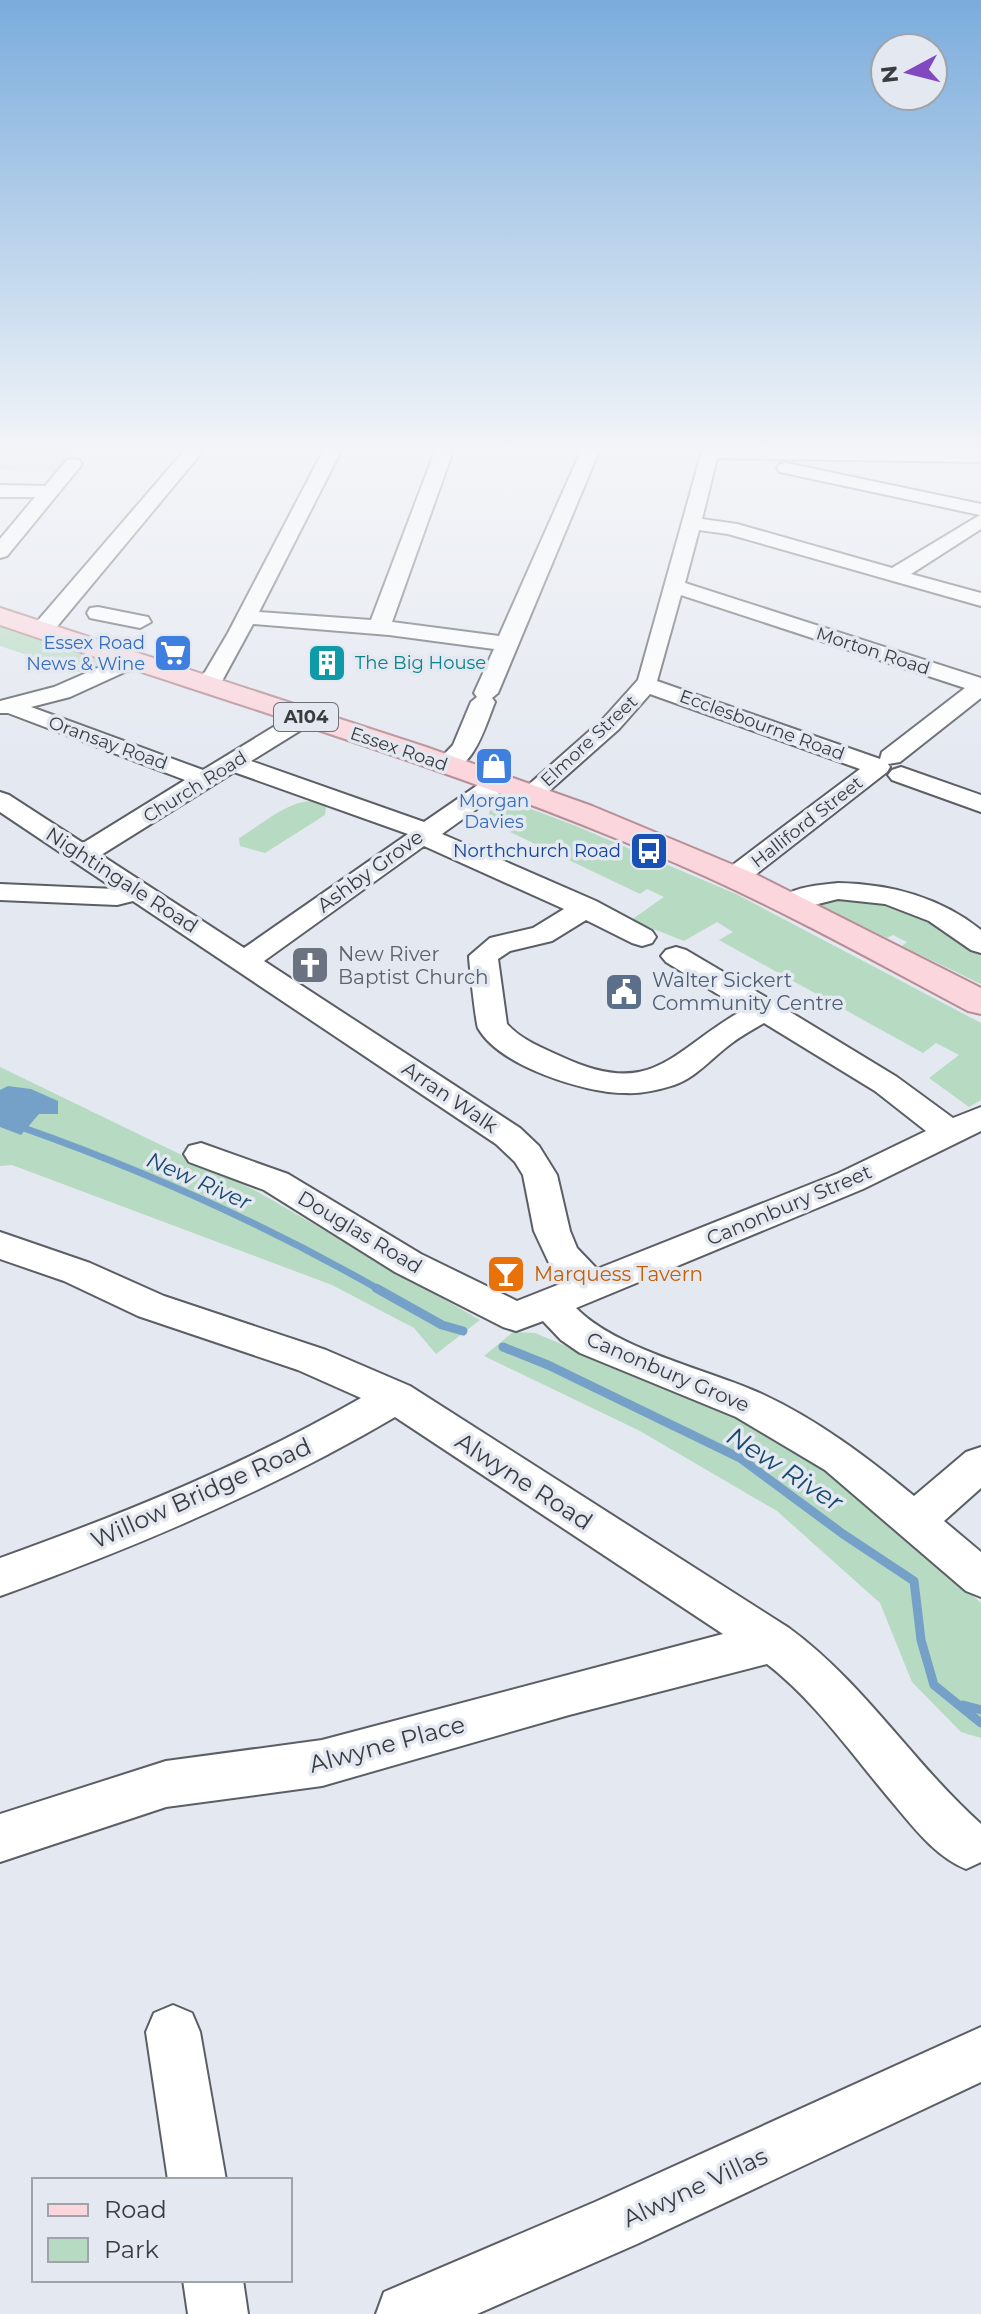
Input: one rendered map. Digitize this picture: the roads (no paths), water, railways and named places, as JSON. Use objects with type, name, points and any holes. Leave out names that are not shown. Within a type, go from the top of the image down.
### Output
[{"type":"main road","name":"Essex Road","points":[[0,616],[70,617],[132,660],[530,795],[736,876],[979,998]]},
{"type":"street","points":[[70,617],[113,559]]},
{"type":"street","points":[[205,683],[214,676],[276,559]]},
{"type":"street","points":[[379,627],[404,559]]},
{"type":"street","points":[[446,765],[462,751],[544,559]]},
{"type":"street","name":"Elmore Street","points":[[530,795],[611,724],[647,681],[681,559]]},
{"type":"street","points":[[839,559],[981,600]]},
{"type":"street","points":[[895,575],[921,559]]},
{"type":"street","name":"Morton Road","points":[[674,586],[981,686]]},
{"type":"street","points":[[70,617],[140,622]]},
{"type":"street","points":[[240,629],[379,627],[508,644]]},
{"type":"street","points":[[5,706],[66,690],[132,660]]},
{"type":"street","name":"Ecclesbourne Road","points":[[647,681],[890,766],[981,804]]},
{"type":"street","name":"Halliford Street","points":[[736,876],[890,766],[981,686]]},
{"type":"street","name":"Oransay Road","points":[[5,706],[207,780]]},
{"type":"street","name":"Church Road","points":[[83,854],[306,717]]},
{"type":"street","points":[[233,763],[423,833],[586,907],[642,937]]},
{"type":"street","name":"Ashby Grove","points":[[244,961],[497,783]]},
{"type":"street","name":"Nightingale Road","points":[[0,800],[244,961]]},
{"type":"street","points":[[0,892],[111,897],[139,890]]},
{"type":"street","points":[[790,903],[811,893],[841,890],[900,899],[934,914],[970,934],[981,944]]},
{"type":"street","points":[[586,907],[542,935],[500,944],[484,956],[483,972],[490,990],[493,1027],[503,1038],[529,1054],[581,1078],[610,1082],[664,1077],[688,1064],[711,1043],[767,1008]]},
{"type":"street","points":[[676,956],[767,1008],[886,1084],[965,1125]]},
{"type":"street","name":"Arran Walk","points":[[244,961],[508,1136],[527,1154],[540,1175],[552,1231],[562,1254],[590,1286]]},
{"type":"street","name":"Canonbury Street","points":[[533,1311],[851,1181],[965,1125]]},
{"type":"street","name":"Douglas Road","points":[[201,1154],[276,1182],[408,1263],[533,1311]]},
{"type":"street","name":"Alwyne Road","points":[[0,1245],[77,1272],[151,1306],[312,1360],[396,1397],[773,1642],[816,1678],[936,1816],[966,1844]]},
{"type":"street","name":"Canonbury Grove","points":[[533,1311],[594,1343],[750,1406],[839,1458],[981,1578]]},
{"type":"street","name":"Willow Bridge Road","points":[[0,1577],[139,1526],[341,1429],[396,1397]]},
{"type":"street","points":[[913,1522],[981,1464]]},
{"type":"street","name":"Alwyne Place","points":[[0,1838],[166,1784],[322,1763],[569,1694],[773,1642]]},
{"type":"street","points":[[173,2032],[197,2178]]},
{"type":"street","name":"Alwyne Villas","points":[[406,2314],[693,2188],[981,2054]]},
{"type":"street","points":[[213,2282],[218,2314]]},
{"type":"water","points":[[8,1086],[31,1089],[58,1101],[58,1114],[39,1114],[21,1135],[0,1127],[0,1090]]},
{"type":"waterway","name":"New River","points":[[21,1127],[204,1201],[380,1290]]},
{"type":"waterway","name":"New River","points":[[376,1288],[442,1325],[463,1331]]},
{"type":"waterway","name":"New River","points":[[503,1347],[548,1365],[740,1458],[843,1534],[914,1581],[921,1640],[934,1685],[981,1723]]},
{"type":"waterway","name":"New River","points":[[963,1705],[981,1710]]},
{"type":"place","name":"Essex Road News & Wine","points":[[173,653]]},
{"type":"place","name":"The Big House","points":[[327,663]]},
{"type":"place","name":"Morgan Davies","points":[[494,766]]},
{"type":"place","name":"Northchurch Road","points":[[649,851]]},
{"type":"place","name":"New River Baptist Church","points":[[310,965]]},
{"type":"place","name":"Walter Sickert Community Centre","points":[[624,992]]},
{"type":"place","name":"Marquess Tavern","points":[[506,1274]]}]
